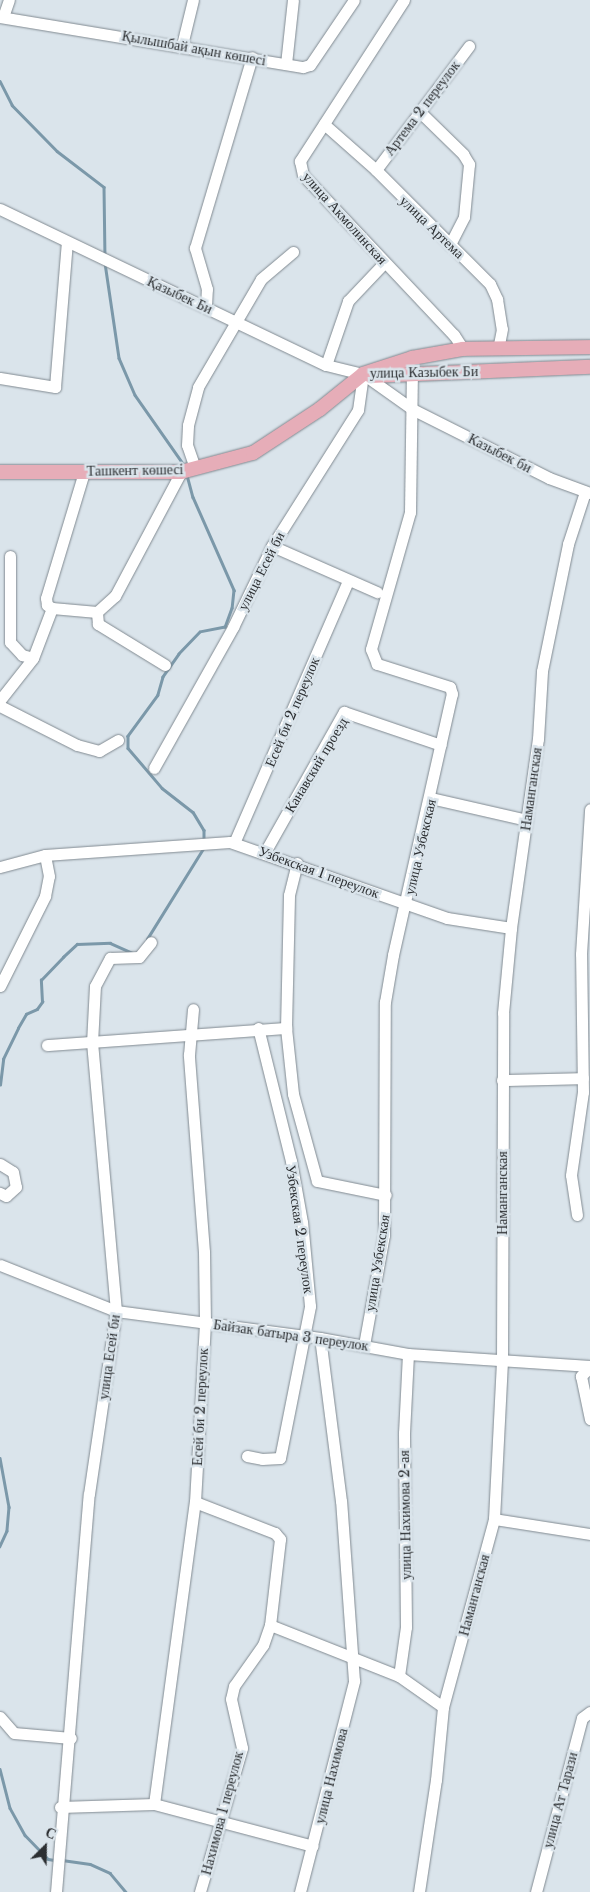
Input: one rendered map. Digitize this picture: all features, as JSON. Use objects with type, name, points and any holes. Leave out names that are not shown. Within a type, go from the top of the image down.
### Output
[{"type":"main road","name":"улица Казыбек Би","points":[[363,374],[412,358],[463,349],[587,347]]},
{"type":"main road","points":[[587,347],[587,367]]},
{"type":"main road","name":"улица Казыбек Би","points":[[363,374],[412,374],[587,367]]},
{"type":"main road","name":"Ташкент көшесі","points":[[0,472],[181,472],[253,453],[320,408],[363,374]]},
{"type":"street","points":[[2,17],[9,0]]},
{"type":"street","points":[[182,45],[193,0]]},
{"type":"street","points":[[286,64],[293,0]]},
{"type":"street","name":"Қылышбай ақын көшесі","points":[[2,17],[182,45],[286,64],[310,65],[354,0]]},
{"type":"street","name":"улица Акмолинская","points":[[404,0],[300,161],[303,175],[454,335],[463,349]]},
{"type":"street","name":"Артема 2 переулок","points":[[376,170],[469,46]]},
{"type":"street","points":[[206,306],[207,289],[195,248],[252,57]]},
{"type":"street","points":[[419,111],[463,154],[469,164],[464,217],[450,246]]},
{"type":"street","name":"улица Артема","points":[[324,124],[376,170],[450,246],[482,275],[497,299],[502,329],[498,349]]},
{"type":"street","name":"Қазыбек Би","points":[[0,209],[206,306],[326,366],[363,374]]},
{"type":"street","points":[[0,378],[55,387],[67,242]]},
{"type":"street","points":[[195,468],[186,445],[188,425],[198,387],[234,321],[261,279],[293,252]]},
{"type":"street","points":[[326,366],[348,301],[384,263]]},
{"type":"street","name":"Казыбек би","points":[[363,374],[412,409],[549,478],[587,493]]},
{"type":"street","name":"улица Есей би","points":[[154,768],[232,627],[272,546],[358,410],[363,374]]},
{"type":"street","points":[[412,374],[412,409]]},
{"type":"street","name":"улица Узбекская","points":[[364,1345],[384,1234],[386,1194],[385,1002],[393,955],[431,798],[452,694],[450,686],[377,664],[371,649],[410,512],[412,409]]},
{"type":"street","points":[[84,472],[46,598],[47,605],[52,608],[97,612],[115,596],[181,472]]},
{"type":"street","name":"Наманганская","points":[[419,1892],[436,1780],[443,1707],[494,1519],[502,1362],[503,1012],[511,928],[538,739],[542,671],[568,544],[587,493]]},
{"type":"street","points":[[272,546],[348,581],[377,592]]},
{"type":"street","points":[[10,556],[10,642],[22,656],[33,658]]},
{"type":"street","name":"Есей би 2 переулок","points":[[234,843],[348,581]]},
{"type":"street","points":[[0,700],[33,658],[52,608]]},
{"type":"street","points":[[97,612],[98,624],[165,665]]},
{"type":"street","points":[[0,706],[77,746],[100,751],[118,740]]},
{"type":"street","name":"Канавский проезд","points":[[265,852],[344,712],[442,745]]},
{"type":"street","points":[[431,798],[526,820]]},
{"type":"street","points":[[577,1216],[571,1175],[586,1093],[583,1078],[581,954],[590,809]]},
{"type":"street","name":"Узбекская 1 переулок","points":[[44,855],[234,843],[297,863],[406,905],[447,918],[511,928]]},
{"type":"street","points":[[0,867],[44,855],[49,876],[45,896],[0,986]]},
{"type":"street","name":"Узбекская 2 переулок","points":[[297,863],[289,895],[286,1028],[293,1094],[317,1181],[386,1194]]},
{"type":"street","name":"улица Есей би","points":[[56,1892],[60,1808],[71,1738],[89,1494],[116,1311],[92,1043],[95,986],[110,958],[139,957],[151,942]]},
{"type":"street","name":"Есей би 2 переулок","points":[[154,1804],[195,1502],[205,1322],[190,1035],[193,1009]]},
{"type":"street","points":[[48,1045],[92,1043],[258,1028],[286,1028]]},
{"type":"street","name":"Узбекская 2 переулок","points":[[247,1456],[262,1459],[280,1458],[310,1306],[302,1222],[291,1161],[258,1028]]},
{"type":"street","points":[[502,1080],[583,1078]]},
{"type":"street","points":[[0,1164],[13,1172],[16,1187],[6,1196],[0,1193]]},
{"type":"street","name":"Байзак батыра 3 переулок","points":[[0,1265],[116,1311],[205,1322],[304,1338],[320,1338],[408,1354],[502,1362],[590,1366]]},
{"type":"street","points":[[320,1338],[341,1501],[354,1659]]},
{"type":"street","name":"улица Нахимова 2-ая","points":[[399,1676],[406,1627],[404,1433],[408,1354]]},
{"type":"street","points":[[590,1366],[581,1376],[590,1419]]},
{"type":"street","name":"Нахимова 1 переулок","points":[[195,1502],[279,1536],[270,1625],[263,1645],[234,1686],[231,1700],[242,1748],[200,1892]]},
{"type":"street","points":[[494,1519],[590,1534]]},
{"type":"street","points":[[270,1625],[399,1676],[443,1707]]},
{"type":"street","name":"улица Нахимова","points":[[300,1892],[354,1681],[354,1659]]},
{"type":"street","name":"улица Ат Тарази","points":[[536,1892],[582,1718],[590,1712]]},
{"type":"street","points":[[0,1717],[14,1733],[71,1738]]},
{"type":"street","points":[[60,1808],[154,1804],[220,1823],[313,1846]]},
{"type":"waterway","points":[[0,81],[12,105],[57,151],[104,187],[105,255]]},
{"type":"waterway","points":[[105,263],[119,358],[135,395],[184,465]]},
{"type":"waterway","points":[[187,475],[193,497],[234,590],[232,608],[225,627],[200,632],[179,654],[163,677],[158,695],[128,736],[128,748],[162,788],[193,812],[204,830],[204,841]]},
{"type":"waterway","points":[[147,939],[204,847]]},
{"type":"waterway","points":[[0,1085],[3,1059],[18,1028],[26,1014],[37,1009],[42,1002],[41,980],[63,957],[77,944],[110,943],[132,953]]},
{"type":"waterway","points":[[0,1458],[9,1507],[7,1531],[0,1546]]},
{"type":"waterway","points":[[0,1769],[10,1808],[25,1835],[48,1859],[54,1860]]},
{"type":"waterway","points":[[62,1860],[90,1864],[110,1873],[126,1892]]}]
